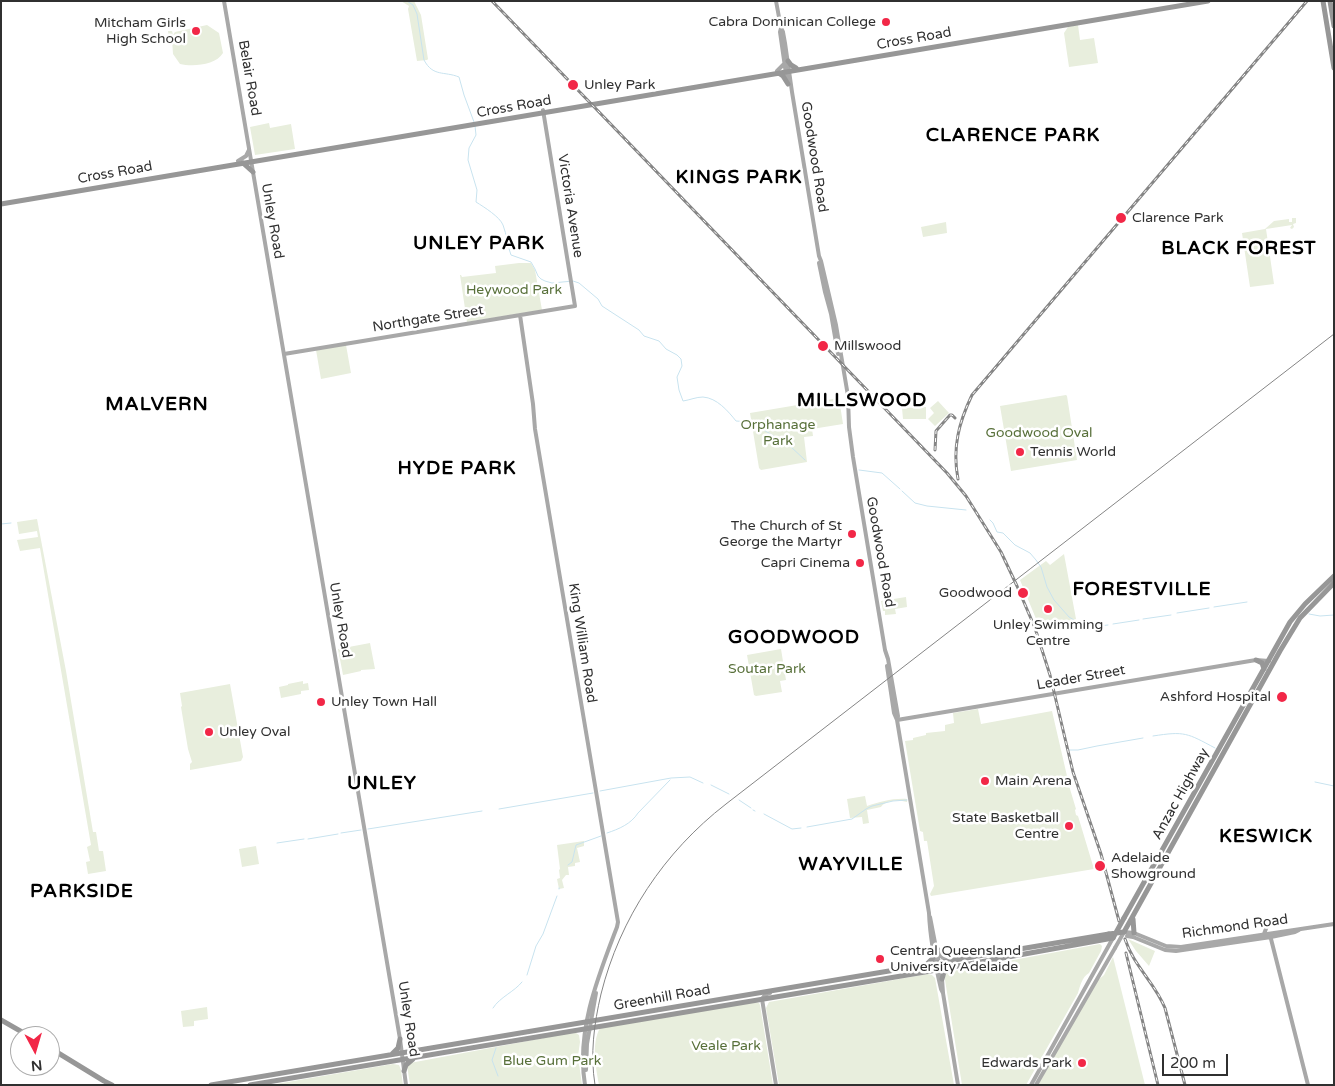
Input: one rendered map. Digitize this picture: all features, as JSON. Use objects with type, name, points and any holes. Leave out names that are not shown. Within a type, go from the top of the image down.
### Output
[{"type":"highway","name":"Cross Road","points":[[1160,8],[1190,1]]},
{"type":"highway","name":"Cross Road","points":[[1,202],[1208,1]]},
{"type":"highway","points":[[1324,1],[1334,49]]},
{"type":"highway","points":[[1324,1],[1334,68]]},
{"type":"highway","points":[[1331,1],[1334,9]]},
{"type":"highway","points":[[1331,1],[1334,26]]},
{"type":"highway","points":[[785,70],[788,84]]},
{"type":"highway","name":"Cross Road","points":[[251,160],[474,123]]},
{"type":"highway","points":[[241,162],[253,171]]},
{"type":"highway","name":"Anzac Highway","points":[[1266,671],[1269,661],[1290,622],[1305,604],[1334,576]]},
{"type":"highway","name":"Anzac Highway","points":[[1231,734],[1242,709],[1298,620],[1334,583]]},
{"type":"highway","points":[[1290,622],[1293,625],[1298,620]]},
{"type":"highway","points":[[1286,630],[1290,628],[1293,630]]},
{"type":"highway","points":[[1269,661],[1280,651]]},
{"type":"highway","points":[[1256,660],[1262,663],[1266,671]]},
{"type":"highway","name":"Anzac Highway","points":[[1112,937],[1244,715],[1258,684]]},
{"type":"highway","points":[[1244,715],[1242,709],[1249,706]]},
{"type":"highway","name":"Anzac Highway","points":[[1127,933],[1133,916],[1185,816]]},
{"type":"highway","points":[[1127,933],[1132,928],[1133,916]]},
{"type":"highway","name":"Richmond Road","points":[[1112,937],[1127,933]]},
{"type":"highway","name":"Greenhill Road","points":[[212,1085],[240,1082],[292,1071],[389,1055],[415,1057],[537,1038],[925,972],[1112,937]]},
{"type":"highway","name":"Greenhill Road","points":[[250,1085],[384,1062],[413,1051],[428,1048],[1030,947],[1112,937]]},
{"type":"highway","points":[[1030,947],[1035,949],[1043,948],[1043,950]]},
{"type":"highway","points":[[926,964],[933,958],[934,954]]},
{"type":"highway","points":[[983,955],[986,959],[997,958]]},
{"type":"highway","points":[[941,981],[944,972],[956,966]]},
{"type":"highway","points":[[841,979],[849,980],[850,984]]},
{"type":"highway","points":[[830,980],[830,984],[841,986]]},
{"type":"highway","points":[[751,994],[762,999]]},
{"type":"highway","points":[[713,1007],[720,1004],[722,1000]]},
{"type":"highway","points":[[623,1016],[623,1019],[627,1022]]},
{"type":"highway","points":[[563,1026],[571,1028],[569,1032]]},
{"type":"highway","points":[[537,1038],[540,1030]]},
{"type":"highway","points":[[509,1035],[507,1039],[514,1041]]},
{"type":"highway","points":[[389,1055],[396,1050],[400,1039]]},
{"type":"highway","points":[[428,1048],[430,1052],[439,1050],[445,1052]]},
{"type":"highway","points":[[60,1054],[112,1085]]},
{"type":"highway","points":[[379,1057],[384,1062]]},
{"type":"highway","points":[[404,1071],[406,1065],[415,1057]]},
{"type":"highway","points":[[336,1064],[335,1068],[340,1070]]},
{"type":"highway","points":[[326,1066],[330,1069],[330,1072]]},
{"type":"highway","points":[[292,1071],[291,1075],[294,1078]]},
{"type":"main road","name":"Belair Road","points":[[224,1],[251,160]]},
{"type":"main road","name":"Goodwood Road","points":[[776,1],[783,32],[785,70],[792,92],[821,272],[845,391],[848,436],[893,707],[897,720],[911,802],[929,913],[930,931],[939,969],[958,1085]]},
{"type":"main road","name":"Goodwood Road","points":[[788,84],[792,92]]},
{"type":"main road","name":"Victoria Avenue","points":[[543,112],[575,306]]},
{"type":"main road","points":[[241,162],[249,150]]},
{"type":"main road","points":[[253,171],[255,165],[264,159]]},
{"type":"main road","name":"Unley Road","points":[[251,160],[400,1039],[406,1085]]},
{"type":"main road","name":"Northgate Street","points":[[284,354],[575,306]]},
{"type":"main road","name":"King William Road","points":[[520,315],[534,404],[535,429],[617,917],[617,927],[600,971],[589,1022],[586,1056],[587,1085]]},
{"type":"main road","name":"Leader Street","points":[[897,720],[1256,660],[1269,661]]},
{"type":"main road","name":"Goodwood Road","points":[[929,913],[936,947],[937,963]]},
{"type":"main road","name":"Richmond Road","points":[[1127,933],[1159,946],[1181,947],[1265,936],[1294,929],[1334,924]]},
{"type":"main road","points":[[1267,926],[1265,936],[1272,943]]},
{"type":"main road","name":"Richmond Road","points":[[1270,935],[1295,932],[1301,929]]},
{"type":"main road","name":"Richmond Road","points":[[1127,933],[1159,946]]},
{"type":"main road","name":"Anzac Highway","points":[[1031,1085],[1115,948],[1127,933]]},
{"type":"main road","points":[[1270,935],[1308,1085]]},
{"type":"main road","points":[[1272,943],[1278,935]]},
{"type":"main road","name":"Anzac Highway","points":[[1036,1085],[1112,937]]},
{"type":"main road","points":[[1095,940],[1104,943],[1106,951]]},
{"type":"main road","points":[[936,947],[947,961]]},
{"type":"main road","points":[[925,972],[934,974],[941,981]]},
{"type":"main road","points":[[774,990],[762,999],[776,1085]]},
{"type":"main road","points":[[400,1039],[406,1049],[413,1051]]},
{"type":"green space","points":[[401,1],[414,1],[421,15],[427,60],[417,61],[409,6]]},
{"type":"green space","points":[[207,25],[219,33],[223,53],[210,63],[180,64],[173,54],[172,39],[169,39],[168,31],[172,31],[173,35],[175,32]]},
{"type":"green space","points":[[1078,25],[1080,40],[1094,38],[1098,63],[1069,67],[1064,33],[1068,27]]},
{"type":"green space","points":[[269,123],[270,128],[291,124],[295,149],[255,155],[250,127]]},
{"type":"green space","points":[[1292,218],[1296,218],[1296,223],[1293,224],[1294,227],[1292,229],[1290,228],[1292,225],[1266,229],[1274,284],[1250,287],[1242,233],[1265,229],[1274,221],[1289,219],[1289,222],[1292,222]]},
{"type":"green space","points":[[946,222],[947,233],[923,237],[921,227]]},
{"type":"green space","name":"Heywood Park","points":[[531,263],[535,270],[538,287],[553,285],[554,294],[550,295],[549,291],[539,293],[542,310],[467,322],[460,275],[462,277],[496,273],[495,266]]},
{"type":"green space","points":[[346,345],[351,373],[321,379],[316,350]]},
{"type":"green space","name":"Goodwood Oval","points":[[1066,395],[1077,460],[1011,471],[1000,406]]},
{"type":"green space","name":"Orphanage Park","points":[[839,398],[843,424],[812,429],[813,436],[804,437],[807,462],[761,470],[759,468],[750,413]]},
{"type":"green space","points":[[938,401],[949,413],[935,426],[928,419],[934,413],[930,408]]},
{"type":"green space","points":[[926,407],[926,419],[903,419],[902,408]]},
{"type":"green space","points":[[37,519],[66,671],[93,832],[96,832],[99,851],[103,851],[106,871],[88,874],[86,862],[90,861],[87,847],[91,845],[40,548],[20,551],[17,540],[38,537],[37,531],[19,534],[17,522]]},
{"type":"green space","points":[[1064,554],[1076,619],[1039,626],[1020,580],[1046,561],[1050,565]]},
{"type":"green space","points":[[906,597],[907,607],[895,609],[896,614],[885,615],[881,601]]},
{"type":"green space","points":[[370,643],[375,669],[361,670],[343,675],[338,649]]},
{"type":"green space","name":"Soutar Park","points":[[781,649],[786,680],[780,681],[782,692],[754,695],[747,655]]},
{"type":"green space","points":[[303,681],[303,684],[308,683],[309,690],[301,691],[301,694],[281,698],[279,687]]},
{"type":"green space","points":[[230,684],[243,757],[241,761],[190,770],[192,762],[188,749],[180,693]]},
{"type":"green space","name":"Adelaide Showground","points":[[978,709],[981,724],[1052,711],[1076,815],[1078,816],[1094,869],[931,896],[930,894],[934,886],[927,841],[924,841],[923,832],[920,831],[905,741],[913,740],[913,738],[926,735],[926,733],[945,731],[945,725],[954,723],[953,713]]},
{"type":"green space","points":[[865,796],[867,806],[897,799],[907,799],[907,802],[889,802],[881,807],[867,810],[869,823],[863,824],[862,817],[850,818],[847,799]]},
{"type":"green space","points":[[584,841],[584,846],[577,848],[580,862],[575,863],[575,866],[568,867],[569,875],[566,875],[562,880],[564,888],[559,889],[557,879],[560,878],[560,869],[557,845]]},
{"type":"green space","points":[[256,846],[259,864],[242,867],[239,849]]},
{"type":"green space","points":[[1128,939],[1155,951],[1149,966],[1136,951]]},
{"type":"green space","points":[[1100,944],[1102,946],[1101,951],[1089,973],[1083,979],[1078,993],[1026,1085],[962,1085],[945,980],[948,972]]},
{"type":"green space","points":[[1113,957],[1145,1085],[1038,1085],[1097,981],[1104,975]]},
{"type":"green space","points":[[928,974],[935,978],[954,1085],[779,1085],[766,1008],[769,1002]]},
{"type":"green space","name":"Veale Park","points":[[754,1002],[760,1005],[773,1085],[599,1085],[595,1049],[597,1034],[600,1028]]},
{"type":"green space","points":[[207,1007],[208,1019],[194,1021],[194,1026],[183,1027],[181,1011]]},
{"type":"green space","name":"Blue Gum Park","points":[[576,1033],[579,1035],[580,1042],[578,1056],[582,1085],[410,1085],[407,1065],[410,1063]]},
{"type":"green space","points":[[393,1064],[399,1065],[403,1085],[270,1085]]},
{"type":"waterway","points":[[407,1],[413,5],[417,14],[424,60],[431,69],[439,73],[459,77],[474,122]]},
{"type":"waterway","points":[[475,126],[476,135],[469,148],[468,160],[477,190],[476,202],[491,212],[501,222],[511,255],[531,262],[538,276],[545,281],[552,283],[573,281],[579,283],[598,299],[602,306],[639,330],[644,336],[659,341],[666,349],[677,355],[681,359],[682,366],[677,377],[683,401],[698,397],[713,400],[726,409],[736,421],[751,422],[790,446],[805,460]]},
{"type":"waterway","points":[[859,470],[882,473],[900,489]]},
{"type":"waterway","points":[[902,491],[915,503],[966,510]]},
{"type":"waterway","points":[[990,520],[997,532],[1003,533],[1015,545],[1030,553],[1036,560],[1041,567],[1047,587],[1054,600],[1074,620]]},
{"type":"waterway","points":[[1,524],[11,523]]},
{"type":"waterway","points":[[1214,607],[1247,602]]},
{"type":"waterway","points":[[1177,613],[1209,608]]},
{"type":"waterway","points":[[1309,614],[1320,616],[1334,615]]},
{"type":"waterway","points":[[1143,619],[1171,615]]},
{"type":"waterway","points":[[1113,624],[1139,620]]},
{"type":"waterway","points":[[1082,625],[1090,627],[1108,625]]},
{"type":"waterway","points":[[1153,736],[1186,734],[1215,748]]},
{"type":"waterway","points":[[1069,750],[1143,738]]},
{"type":"waterway","points":[[600,791],[671,778],[690,777],[703,783]]},
{"type":"waterway","points":[[607,833],[620,828],[632,820],[670,780]]},
{"type":"waterway","points":[[1315,782],[1334,786]]},
{"type":"waterway","points":[[711,785],[729,794]]},
{"type":"waterway","points":[[499,809],[593,793]]},
{"type":"waterway","points":[[739,800],[751,808]]},
{"type":"waterway","points":[[807,827],[852,819],[872,806],[907,800]]},
{"type":"waterway","points":[[368,829],[482,811]]},
{"type":"waterway","points":[[764,814],[792,829],[801,828]]},
{"type":"waterway","points":[[341,833],[361,830]]},
{"type":"waterway","points":[[308,839],[338,834]]},
{"type":"waterway","points":[[568,865],[572,862],[576,845],[601,836]]},
{"type":"waterway","points":[[277,843],[304,839]]},
{"type":"waterway","points":[[527,975],[536,946],[543,934],[557,896]]},
{"type":"waterway","points":[[493,1008],[522,982]]},
{"type":"waterway","points":[[496,1048],[492,1060],[498,1076]]},
{"type":"tram line","points":[[595,1085],[593,1050],[596,1017],[609,966],[620,939],[647,888],[683,843],[726,804],[1334,334]]},
{"type":"railway","points":[[492,1],[947,473],[966,496],[1001,552],[1035,628],[1050,675],[1073,772],[1101,854],[1119,921]]},
{"type":"railway","points":[[958,479],[956,446],[963,415],[972,395],[1307,1]]},
{"type":"railway","points":[[935,450],[936,431],[950,415],[955,418]]},
{"type":"railway","points":[[1125,939],[1133,957],[1156,990],[1165,1008],[1185,1085]]},
{"type":"railway","points":[[1126,953],[1158,1085]]},
{"type":"place","name":"Cabra Dominican College","points":[[886,22]]},
{"type":"place","name":"Mitcham Girls High School","points":[[196,31]]},
{"type":"place","name":"Unley Park","points":[[573,85]]},
{"type":"place","name":"Clarence Park","points":[[1121,218]]},
{"type":"place","name":"Millswood","points":[[823,346]]},
{"type":"place","name":"Tennis World","points":[[1020,452]]},
{"type":"place","name":"The Church of St George the Martyr","points":[[852,534]]},
{"type":"place","name":"Capri Cinema","points":[[860,563]]},
{"type":"place","name":"Goodwood","points":[[1023,593]]},
{"type":"place","name":"Unley Swimming Centre","points":[[1048,609]]},
{"type":"place","name":"Ashford Hospital","points":[[1282,697]]},
{"type":"place","name":"Unley Town Hall","points":[[321,702]]},
{"type":"place","name":"Unley Oval","points":[[209,732]]},
{"type":"place","name":"Main Arena","points":[[985,781]]},
{"type":"place","name":"State Basketball Centre","points":[[1069,826]]},
{"type":"place","name":"Adelaide Showground","points":[[1100,866]]},
{"type":"place","name":"Central Queensland University Adelaide","points":[[880,959]]},
{"type":"place","name":"Edwards Park","points":[[1082,1063]]},
{"type":"district","name":"CLARENCE PARK","points":[[1013,136]]},
{"type":"district","name":"KINGS PARK","points":[[739,178]]},
{"type":"district","name":"UNLEY PARK","points":[[479,244]]},
{"type":"district","name":"BLACK FOREST","points":[[1239,249]]},
{"type":"district","name":"MILLSWOOD","points":[[862,401]]},
{"type":"district","name":"MALVERN","points":[[157,405]]},
{"type":"district","name":"HYDE PARK","points":[[457,469]]},
{"type":"district","name":"FORESTVILLE","points":[[1142,590]]},
{"type":"district","name":"GOODWOOD","points":[[794,638]]},
{"type":"district","name":"UNLEY","points":[[382,784]]},
{"type":"district","name":"KESWICK","points":[[1266,837]]},
{"type":"district","name":"WAYVILLE","points":[[851,865]]},
{"type":"district","name":"PARKSIDE","points":[[82,892]]}]
